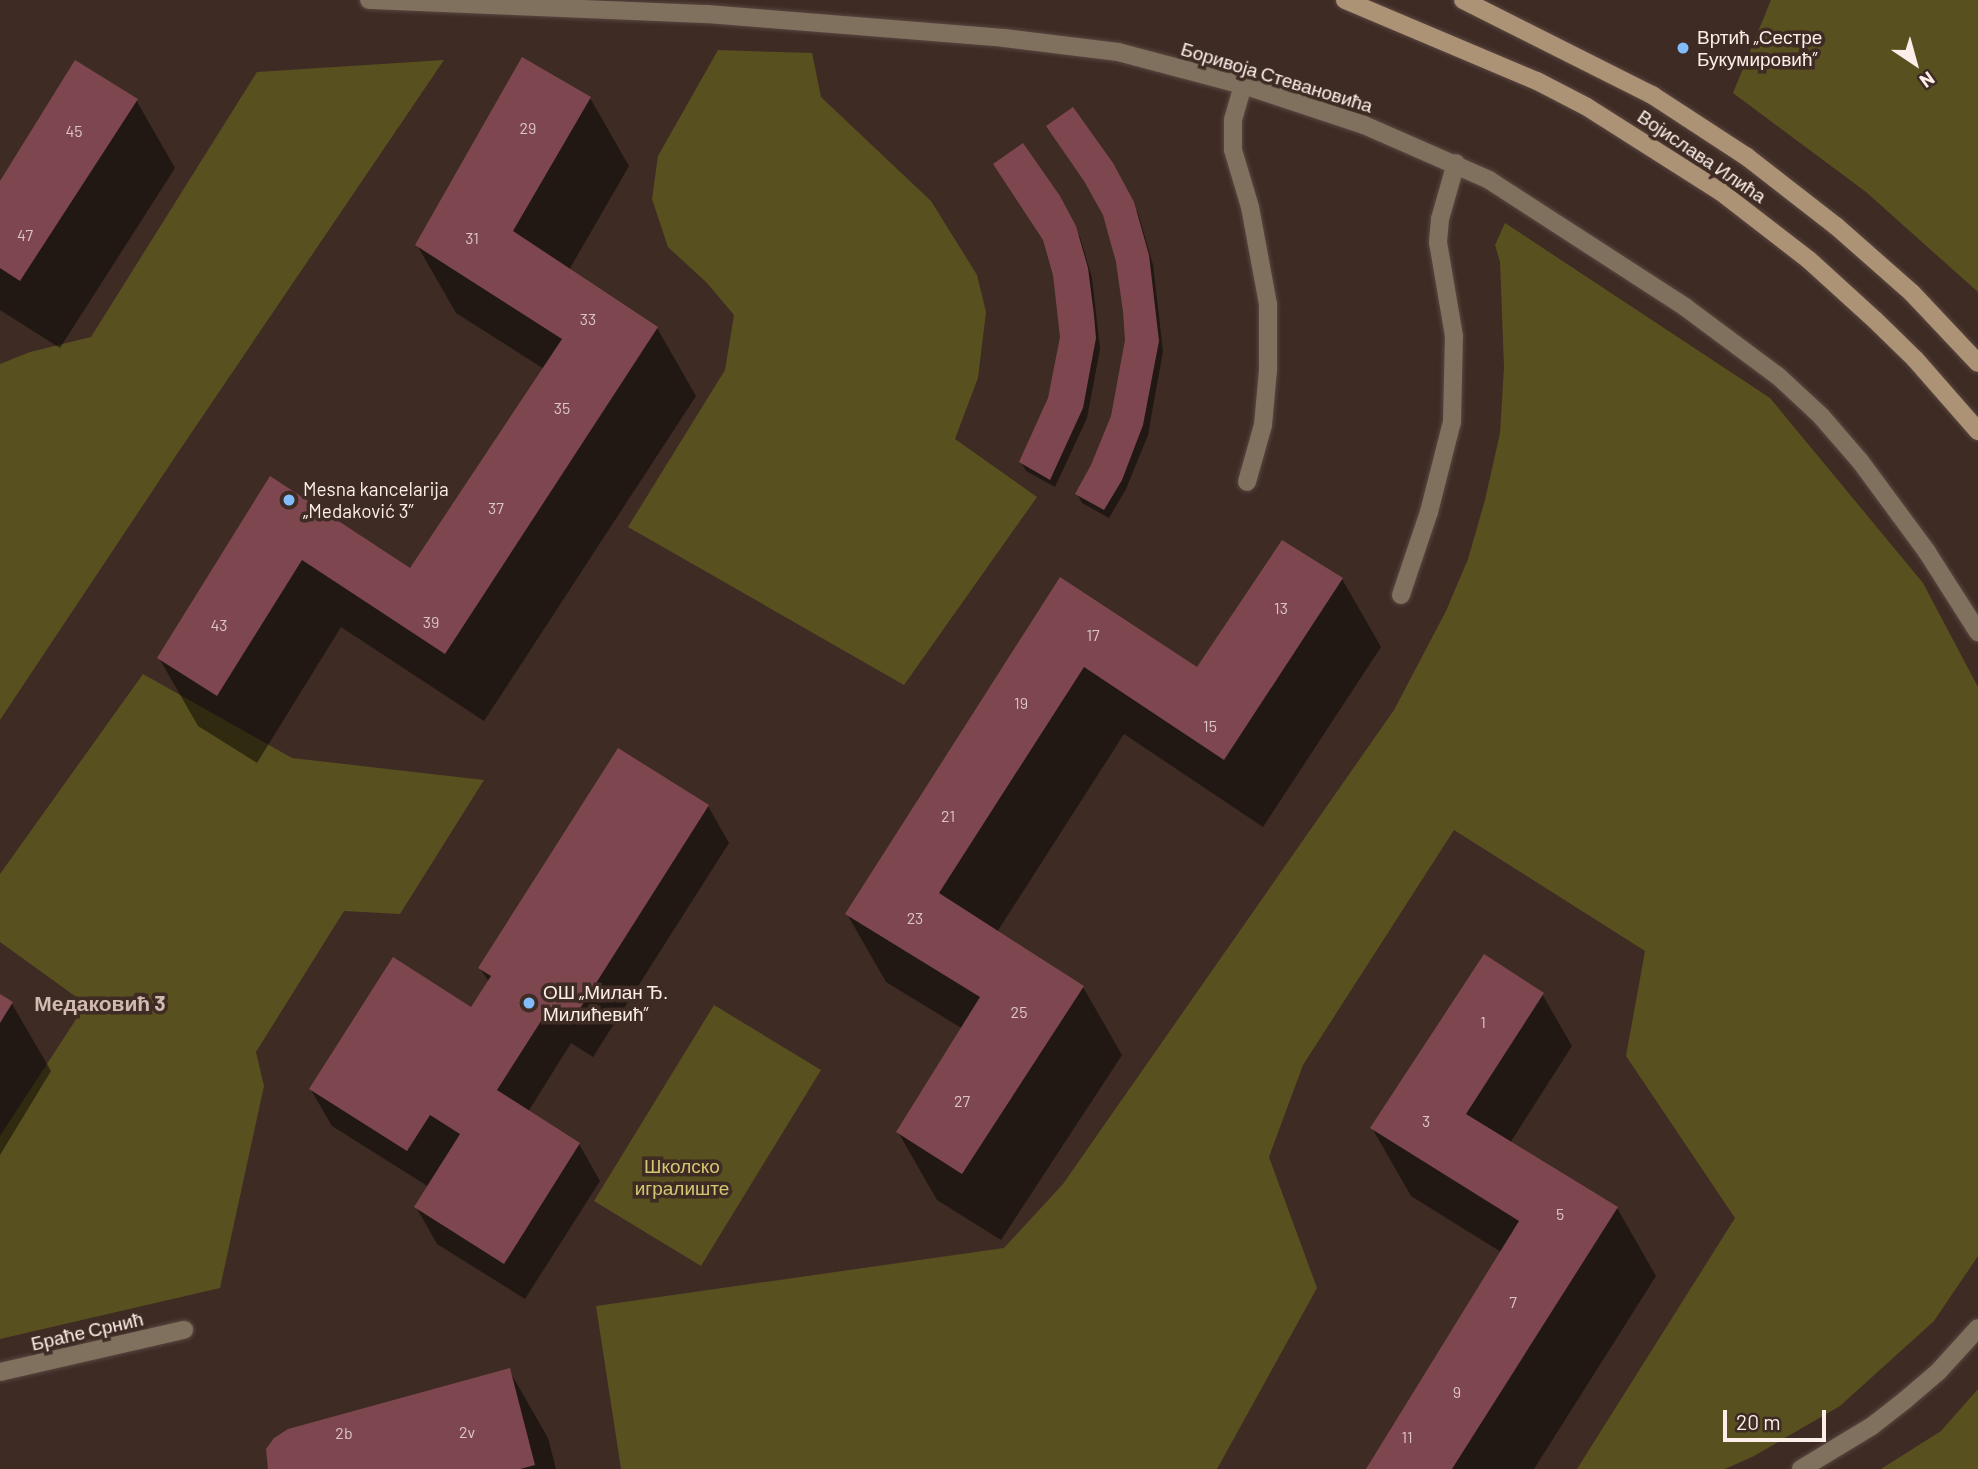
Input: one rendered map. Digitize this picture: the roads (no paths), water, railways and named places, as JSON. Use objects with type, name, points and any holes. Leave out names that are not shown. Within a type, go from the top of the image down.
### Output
[{"type":"main road","name":"Војислава Илића","points":[[1345,0],[1537,81],[1587,107],[1721,191],[1809,260],[1875,320],[1923,367],[1978,431]]},
{"type":"main road","name":"Војислава Илића","points":[[1463,0],[1652,95],[1746,157],[1836,226],[1912,293],[1978,363]]},
{"type":"street","name":"Боривоја Стевановића","points":[[369,0],[708,7],[1118,52],[1243,85],[1364,125],[1456,163],[1489,180],[1685,307],[1778,376],[1821,416],[1860,461],[1927,552],[1978,632]]},
{"type":"street","points":[[1243,85],[1233,120],[1233,150],[1250,207],[1268,304],[1268,370],[1263,425],[1247,482]]},
{"type":"street","points":[[1401,595],[1436,490],[1452,422],[1454,336],[1438,242],[1440,219],[1456,163]]},
{"type":"street","points":[[1801,1469],[1872,1426],[1904,1401],[1938,1371],[1978,1328]]},
{"type":"street","name":"Браће Срнић","points":[[0,1372],[184,1331]]},
{"type":"place","name":"Вртић „Сестре Букумировић”","points":[[1683,48]]},
{"type":"place","name":"Mesna kancelarija „Medaković 3”","points":[[289,500]]},
{"type":"place","name":"ОШ „Милан Ђ. Милићевић”","points":[[529,1003]]},
{"type":"district","name":"Медаковић 3","points":[[100,1003]]},
{"type":"park label","name":"Школско игралиште","points":[[682,1177]]}]
